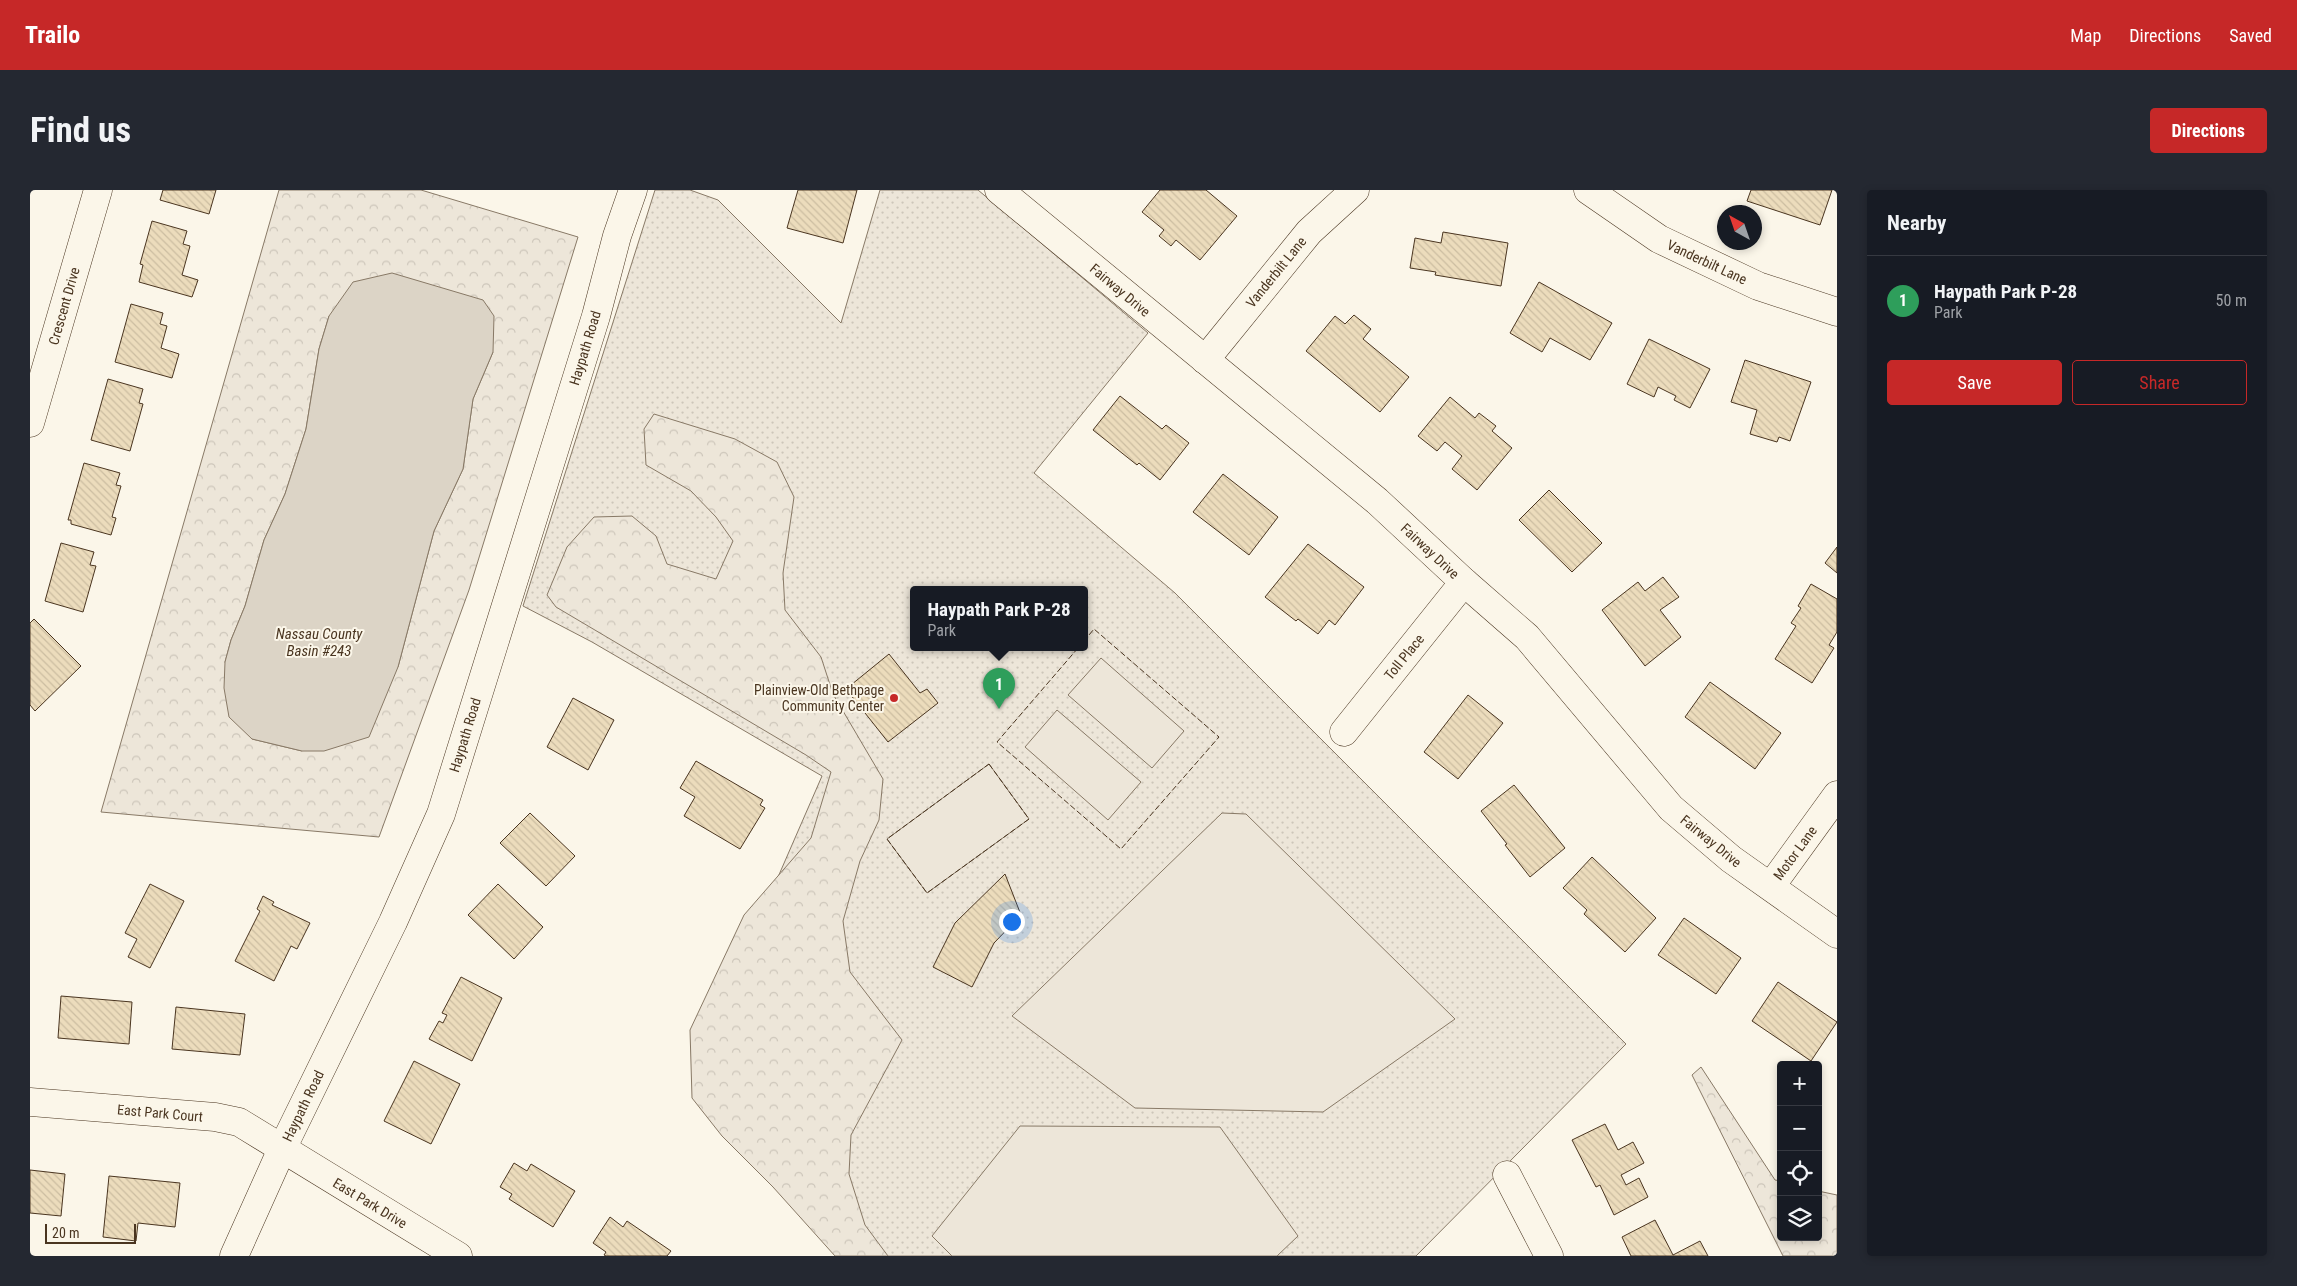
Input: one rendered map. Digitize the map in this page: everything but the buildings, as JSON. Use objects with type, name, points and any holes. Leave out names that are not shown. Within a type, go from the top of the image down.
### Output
[{"type":"street","name":"Crescent Drive","points":[[30,423],[98,190]]},
{"type":"street","name":"Haypath Road","points":[[234,1256],[282,1149],[393,922],[441,814],[596,316],[617,236],[633,190]]},
{"type":"street","name":"Fairway Drive","points":[[999,190],[1377,502],[1527,637],[1671,808],[1731,859],[1837,934]]},
{"type":"street","name":"Vanderbilt Lane","points":[[1205,360],[1309,232],[1355,190]]},
{"type":"street","name":"Vanderbilt Lane","points":[[1588,190],[1659,239],[1758,286],[1837,312]]},
{"type":"street","name":"Toll Place","points":[[1344,732],[1464,582]]},
{"type":"street","name":"Motor Lane","points":[[1771,886],[1837,795]]},
{"type":"street","name":"East Park Court","points":[[30,1102],[223,1119],[239,1122],[282,1149]]},
{"type":"street","name":"East Park Drive","points":[[282,1149],[458,1256]]},
{"type":"street","points":[[1507,1175],[1549,1256]]},
{"type":"green space","points":[[279,190],[421,190],[578,237],[469,590],[379,837],[101,812]],"holes":[[[329,316],[493,352],[473,399],[463,469],[434,531],[398,667],[302,751],[252,739],[225,662],[231,640],[245,606],[264,540],[285,494],[306,429],[319,349]]]},
{"type":"green space","points":[[655,190],[690,190],[718,200],[841,323],[880,190],[978,190],[1148,333],[1034,473],[1175,593],[1626,1044],[1416,1256],[869,1256],[704,1047],[822,776],[592,642],[523,606]]},
{"type":"green space","points":[[654,414],[735,439],[777,462],[794,497],[783,573],[785,610],[821,657],[833,694],[883,779],[879,820],[860,861],[843,921],[850,972],[902,1040],[851,1135],[849,1174],[865,1225],[888,1256],[835,1256],[773,1187],[722,1136],[692,1098],[690,1030],[744,915],[811,838],[831,772],[806,755],[556,607],[547,595],[567,547],[594,517],[632,516],[656,536],[667,564],[716,579],[733,541],[716,517],[691,491],[646,465],[644,429]]},
{"type":"green space","points":[[1101,658],[1184,731],[1152,768],[1068,695]]},
{"type":"green space","points":[[1057,710],[1141,782],[1108,820],[1025,747]]},
{"type":"green space","points":[[989,764],[1029,819],[927,893],[887,839]]},
{"type":"green space","points":[[1222,813],[1246,814],[1455,1019],[1323,1112],[1135,1108],[1012,1016]]},
{"type":"green space","points":[[1701,1067],[1777,1180],[1777,1241],[1822,1241],[1822,1192],[1837,1195],[1837,1256],[1783,1256],[1692,1075]]},
{"type":"green space","points":[[1020,1126],[1220,1127],[1298,1236],[1277,1256],[952,1256],[932,1236]]},
{"type":"water","name":"Nassau County Basin #243","points":[[392,273],[483,300],[494,316],[493,352],[473,399],[463,469],[434,531],[398,667],[369,737],[324,751],[302,751],[252,739],[229,717],[224,688],[225,662],[231,640],[245,606],[264,540],[285,494],[306,429],[319,349],[329,316],[353,282]]},
{"type":"fence","points":[[1075,651],[997,742],[1121,849],[1219,737],[1094,629],[1088,636]]},
{"type":"fence","points":[[989,764],[1029,819],[927,893],[887,839],[989,764]]},
{"type":"place","name":"Plainview-Old Bethpage Community Center","points":[[894,698]]},
{"type":"place","name":"Haypath Park P-28","points":[[999,709]]}]
